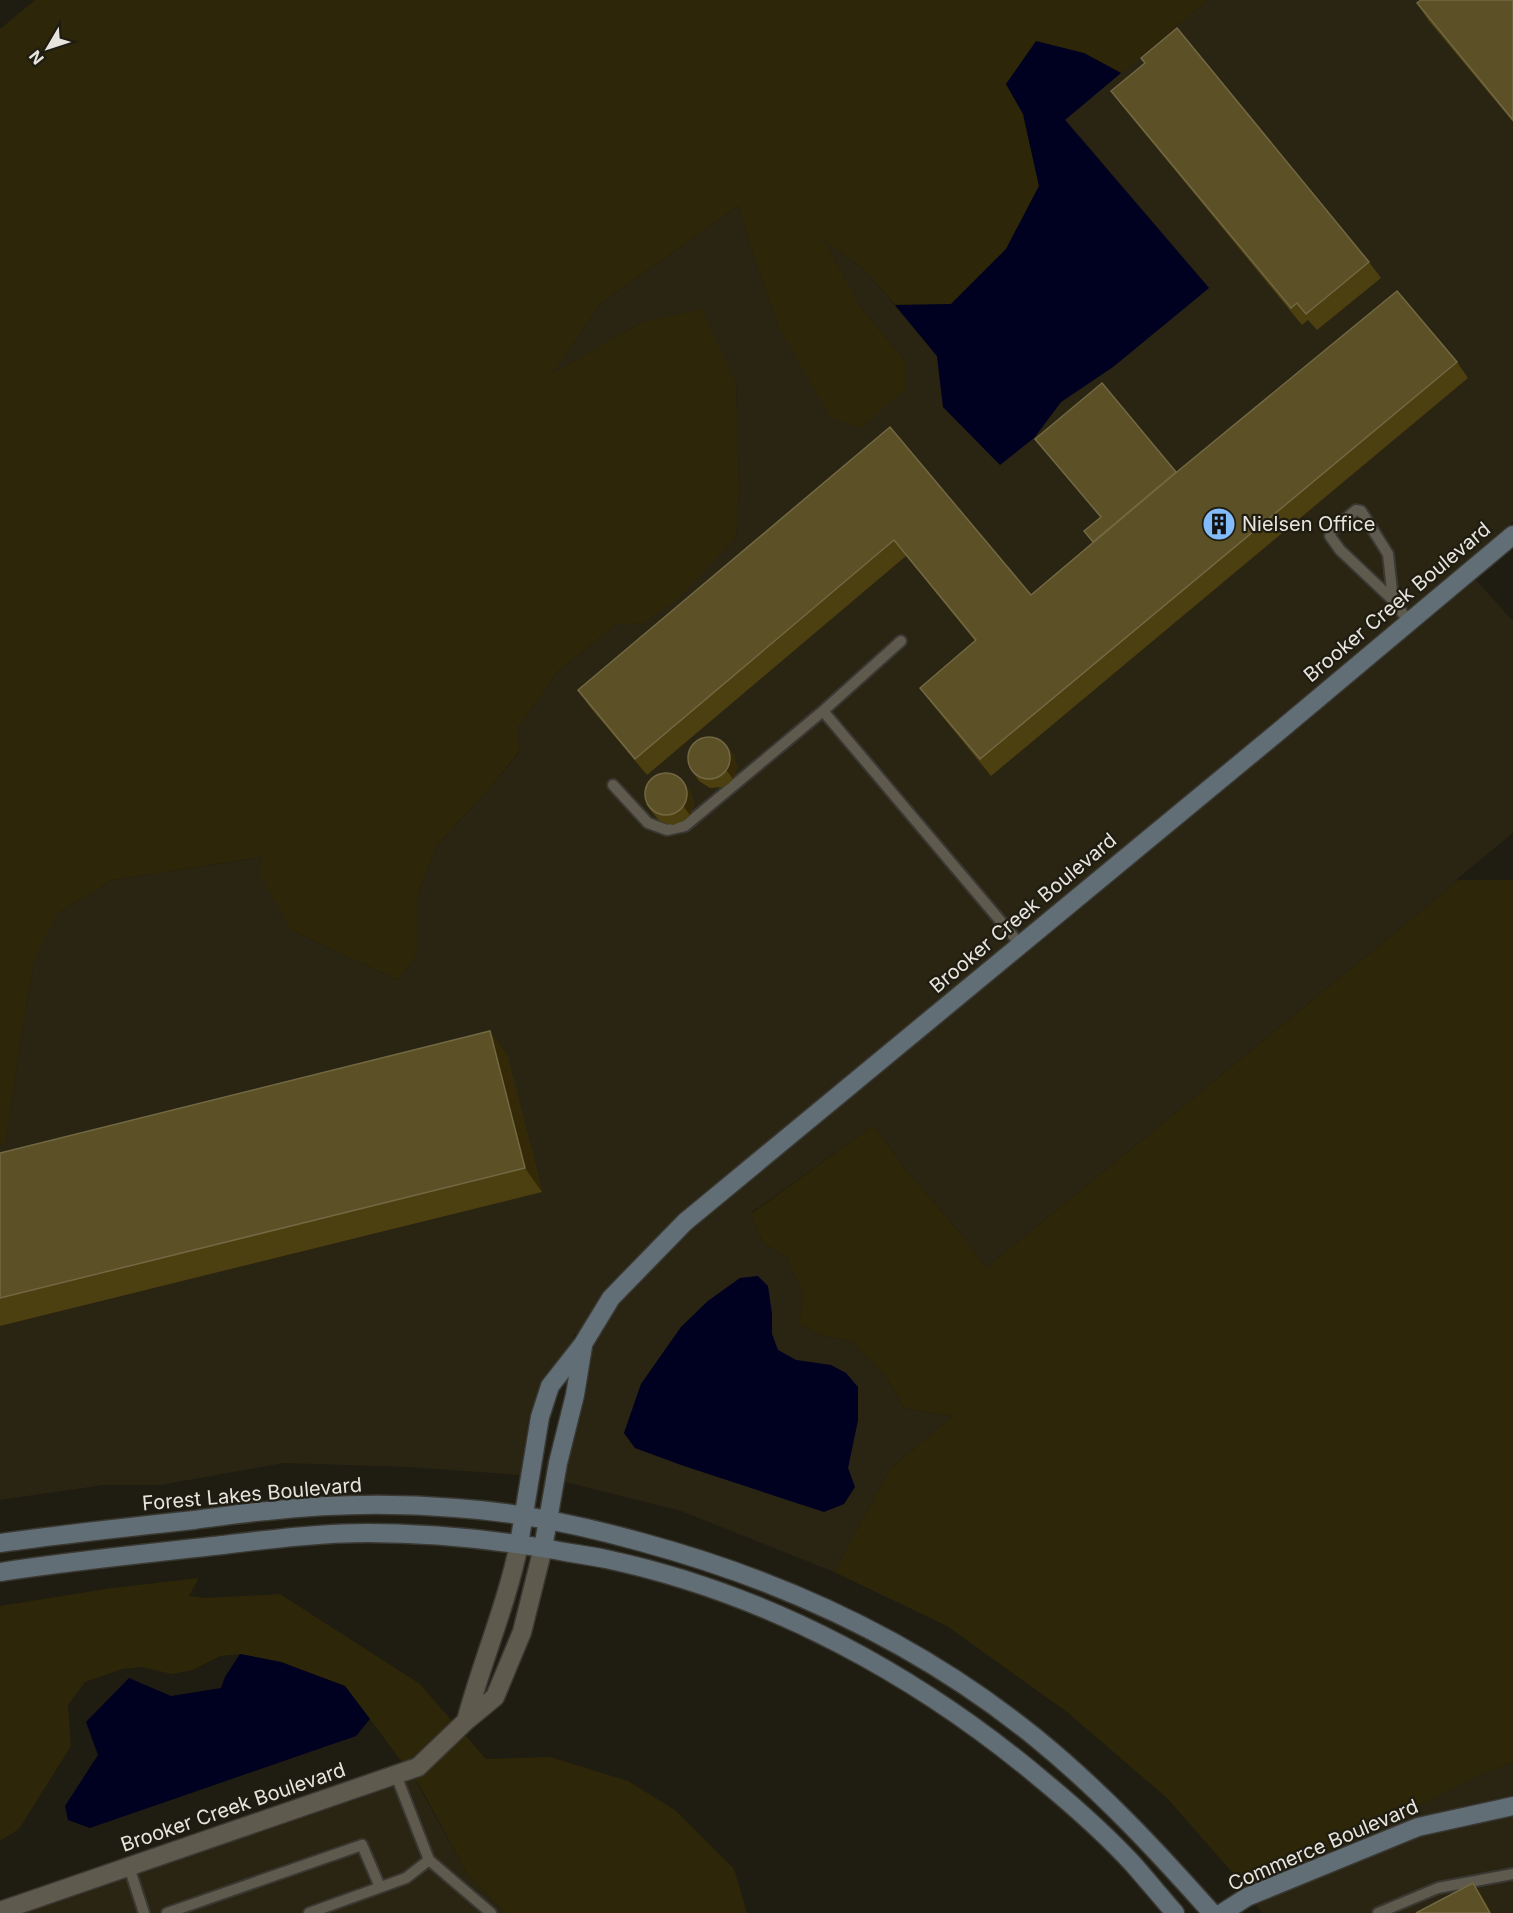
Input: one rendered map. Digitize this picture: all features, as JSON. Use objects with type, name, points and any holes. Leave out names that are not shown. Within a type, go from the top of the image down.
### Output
[{"type":"main road","name":"Brooker Creek Boulevard","points":[[519,1544],[540,1417],[549,1386],[583,1344],[611,1298],[685,1222],[1513,535]]},
{"type":"main road","name":"Brooker Creek Boulevard","points":[[543,1548],[558,1463],[575,1395],[583,1344]]},
{"type":"main road","name":"Forest Lakes Boulevard","points":[[0,1543],[271,1510],[362,1505],[455,1508],[525,1515],[615,1534],[691,1556],[800,1595],[870,1629],[936,1667],[1034,1737],[1094,1788],[1151,1844],[1212,1913]]},
{"type":"main road","points":[[0,1572],[64,1562],[281,1539],[366,1533],[450,1535],[519,1544],[607,1559],[689,1582],[787,1618],[857,1653],[932,1697],[1013,1755],[1085,1816],[1132,1863],[1175,1913]]},
{"type":"main road","name":"Commerce Boulevard","points":[[1222,1913],[1247,1897],[1418,1827],[1513,1806]]},
{"type":"street","name":"Brooker Creek Boulevard","points":[[466,1721],[475,1688],[492,1645],[519,1544]]},
{"type":"street","name":"Brooker Creek Boulevard","points":[[0,1911],[417,1767],[466,1721],[495,1698],[522,1632],[543,1548]]},
{"type":"lane","points":[[1393,600],[1388,554],[1362,511],[1356,510],[1331,531],[1330,536],[1340,550],[1393,600],[1409,622]]},
{"type":"lane","points":[[613,785],[648,823],[667,830],[685,826],[823,711],[901,641]]},
{"type":"lane","points":[[823,711],[1020,944]]},
{"type":"lane","points":[[396,1775],[429,1860],[491,1913]]},
{"type":"lane","points":[[167,1913],[362,1845],[380,1887]]},
{"type":"lane","points":[[309,1913],[406,1878],[429,1860]]},
{"type":"lane","points":[[129,1867],[144,1913]]},
{"type":"lane","points":[[1378,1913],[1438,1888],[1513,1874]]},
{"type":"shaded area","points":[[35,0],[1208,0],[1121,73],[1084,53],[1006,84],[1023,114],[1039,186],[1006,249],[951,304],[895,305],[865,270],[823,239],[862,309],[906,362],[905,390],[860,428],[830,417],[778,326],[738,206],[601,303],[552,374],[642,322],[702,309],[736,383],[739,490],[736,537],[677,600],[642,624],[618,623],[557,672],[518,728],[519,752],[437,845],[417,897],[417,955],[398,980],[291,930],[260,875],[263,857],[112,880],[58,913],[34,961],[6,1143],[0,1145],[0,29]]},
{"type":"shaded area","points":[[1208,0],[1513,0],[1513,522],[679,1214],[603,1291],[578,1334],[574,1334],[573,1341],[541,1380],[529,1416],[520,1475],[408,1467],[284,1463],[161,1485],[104,1485],[0,1500],[0,1145],[6,1142],[34,961],[58,913],[112,880],[264,857],[291,930],[398,980],[417,955],[417,897],[437,845],[519,753],[518,728],[557,672],[619,622],[642,624],[736,537],[739,490],[736,383],[642,322],[551,375],[601,303],[738,206],[778,326],[906,362],[862,309],[822,238],[865,270],[937,356],[943,407],[1034,438],[1061,402],[1113,367],[1209,288],[1065,119]]},
{"type":"shaded area","points":[[1476,580],[1513,621],[1513,833],[1457,879],[1459,880],[986,1268],[966,1240],[901,1164],[874,1125],[751,1213],[763,1243],[786,1256],[803,1294],[799,1324],[822,1336],[851,1341],[886,1376],[904,1408],[953,1416],[890,1469],[834,1572],[681,1511],[565,1482],[586,1396],[593,1347],[619,1303],[692,1229]],"holes":[[[740,1278],[772,1314],[772,1334],[778,1350],[796,1360],[831,1365],[846,1373],[858,1420],[848,1468],[855,1487],[684,1466],[635,1448],[624,1433],[641,1384],[681,1327],[708,1301]]]},
{"type":"shaded area","points":[[1459,880],[1513,880],[1513,1762],[1487,1771],[1314,1858],[1245,1887],[1167,1798],[1067,1712],[947,1626],[834,1572],[890,1469],[953,1416],[904,1408],[886,1376],[851,1341],[822,1336],[799,1324],[803,1294],[786,1256],[763,1243],[751,1214],[874,1125],[901,1164],[966,1240],[986,1268]]},
{"type":"shaded area","points":[[199,1578],[189,1596],[205,1598],[280,1594],[420,1684],[452,1721],[413,1758],[402,1762],[345,1686],[281,1662],[240,1654],[220,1656],[193,1670],[172,1674],[141,1667],[122,1669],[85,1682],[68,1705],[71,1746],[19,1829],[0,1841],[0,1606],[112,1588]]},
{"type":"shaded area","points":[[465,1735],[486,1759],[550,1757],[628,1781],[675,1810],[734,1869],[747,1913],[506,1913],[467,1874],[415,1779],[425,1774]]},
{"type":"shaded area","points":[[1513,1762],[1513,1795],[1417,1817],[1314,1858],[1487,1770],[1491,1771]]},
{"type":"shaded area","points":[[415,1779],[467,1874],[506,1913],[26,1913]]},
{"type":"shaded area","points":[[1513,1816],[1513,1913],[1262,1913],[1256,1904],[1420,1836]]},
{"type":"water","points":[[1036,41],[1084,53],[1121,73],[1065,120],[1209,288],[1113,367],[1061,402],[1034,438],[1000,465],[943,407],[937,356],[895,305],[951,304],[1006,249],[1039,186],[1023,114],[1006,84]]},
{"type":"water","points":[[758,1276],[768,1286],[772,1334],[778,1350],[796,1360],[831,1365],[846,1373],[858,1387],[858,1420],[848,1468],[855,1487],[844,1504],[824,1512],[635,1448],[624,1433],[641,1384],[681,1327],[708,1301],[740,1278]]},
{"type":"water","points":[[240,1654],[281,1662],[345,1686],[370,1719],[356,1736],[90,1828],[68,1820],[65,1806],[98,1755],[86,1722],[129,1678],[171,1696],[221,1688],[225,1677]]},
{"type":"building","points":[[1421,0],[1513,0],[1513,120],[1417,3]]},
{"type":"building","points":[[1177,28],[1369,262],[1306,314],[1297,303],[1291,308],[1111,91],[1145,63],[1141,58]]},
{"type":"building","points":[[1397,291],[1457,362],[980,759],[920,688],[976,640],[894,540],[635,759],[578,690],[890,427],[1031,595]]},
{"type":"building","points":[[1102,383],[1176,472],[1093,542],[1084,531],[1101,517],[1035,439]]},
{"type":"building","points":[[709,737],[717,738],[724,743],[729,750],[729,766],[724,773],[717,778],[709,779],[701,778],[694,773],[689,766],[688,758],[689,750],[694,743],[701,738]]},
{"type":"building","points":[[666,773],[674,774],[681,779],[686,786],[686,802],[681,809],[674,814],[666,815],[658,814],[651,809],[646,802],[645,794],[646,786],[651,779],[658,774]]},
{"type":"building","points":[[490,1031],[525,1168],[0,1298],[0,1153]]},
{"type":"building","points":[[1473,1883],[1490,1913],[1416,1913]]},
{"type":"place","name":"Nielsen Office","points":[[1219,524]]}]
